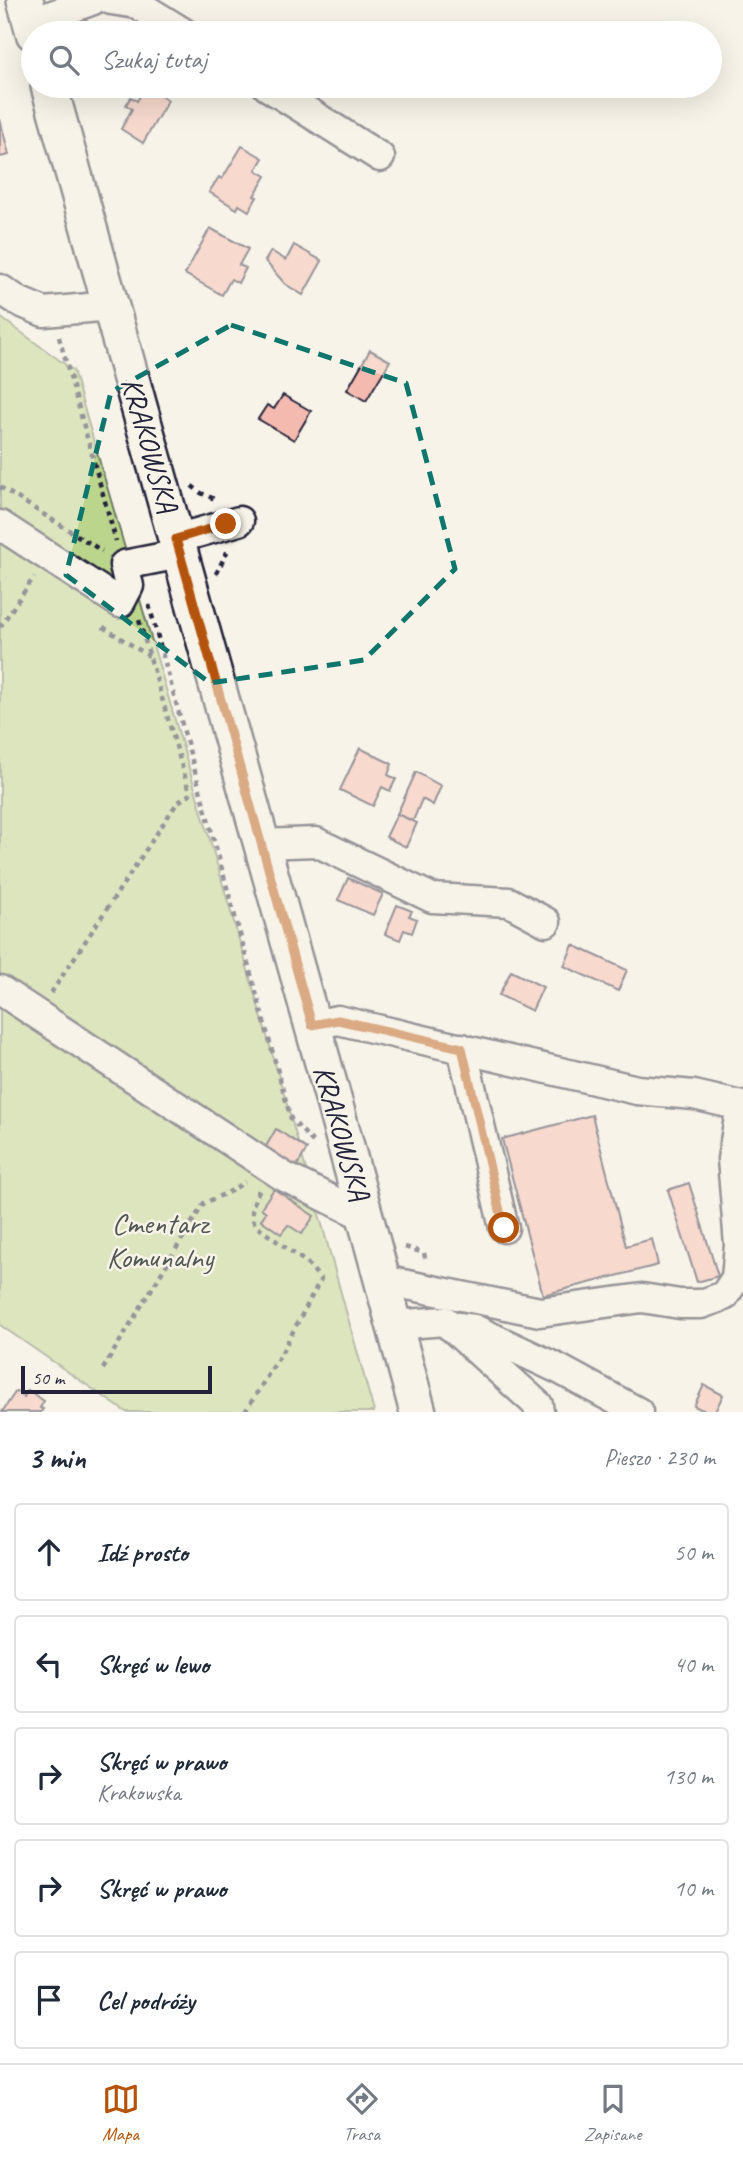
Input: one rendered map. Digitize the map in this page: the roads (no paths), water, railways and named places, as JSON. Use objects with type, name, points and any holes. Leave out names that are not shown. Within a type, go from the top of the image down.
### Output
[{"type":"main road","name":"KRAKOWSKA","points":[[52,98],[366,1217],[418,1412]]},
{"type":"street","points":[[30,19],[93,0]]},
{"type":"street","points":[[111,0],[136,4],[164,21]]},
{"type":"street","points":[[286,98],[380,157]]},
{"type":"street","points":[[0,289],[20,302],[44,312],[111,306]]},
{"type":"street","points":[[0,525],[120,603],[130,571],[239,521]]},
{"type":"street","points":[[261,844],[316,842],[432,898],[509,902],[546,922]]},
{"type":"street","points":[[0,990],[276,1171],[366,1217]]},
{"type":"street","points":[[312,1025],[338,1020],[637,1090],[694,1095],[741,1106],[732,1159],[739,1244],[736,1278],[724,1296],[701,1304],[680,1304],[642,1298],[540,1312],[383,1280]]},
{"type":"street","points":[[462,1048],[504,1228]]},
{"type":"street","points":[[394,1325],[444,1321],[538,1405],[539,1412]]},
{"type":"street","points":[[450,1326],[474,1329],[486,1334],[559,1369],[638,1412]]},
{"type":"park label","name":"Cmentarz Komunalny","points":[[160,1240]]}]
